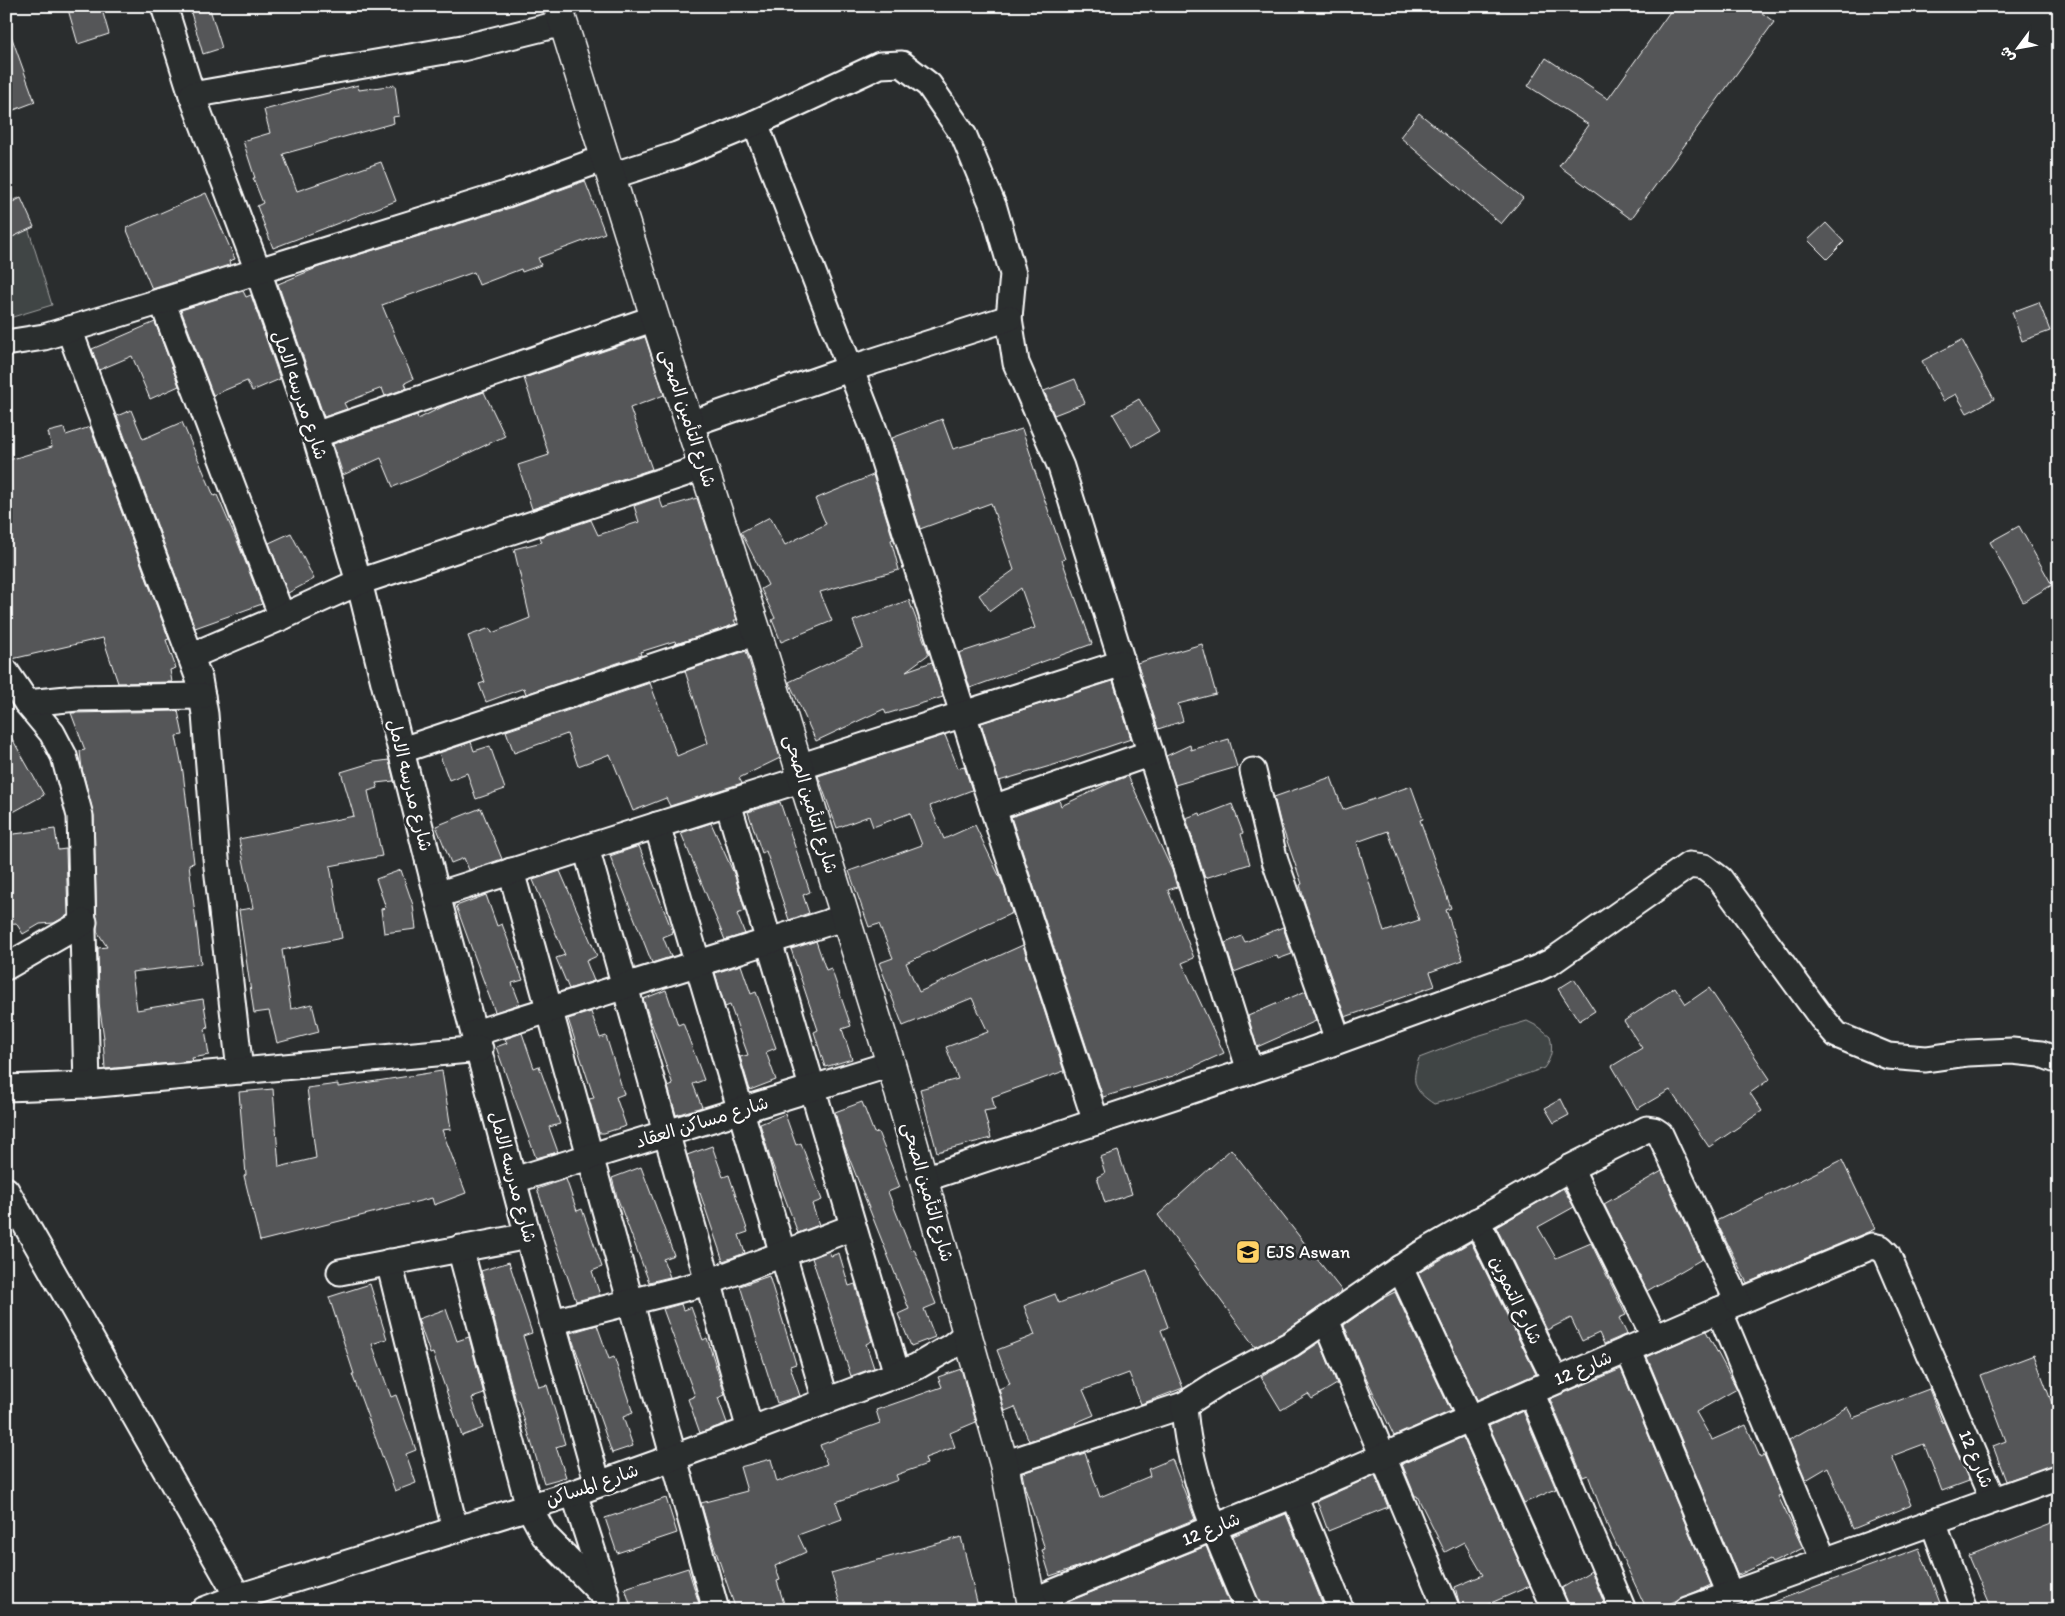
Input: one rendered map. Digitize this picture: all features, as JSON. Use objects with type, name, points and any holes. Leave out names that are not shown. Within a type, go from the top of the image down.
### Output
[{"type":"street","name":"شارع مدرسه الامل","points":[[164,6],[192,95],[258,271],[315,434],[359,582],[437,895],[528,1236],[598,1484]]},
{"type":"street","points":[[192,95],[462,48],[561,14]]},
{"type":"street","name":"شارع التأمين الصحى","points":[[561,14],[655,318],[757,632],[891,1064],[1004,1464],[1032,1606]]},
{"type":"street","points":[[6,343],[44,337],[506,194],[608,167],[677,154],[755,123],[880,65],[902,64],[929,85],[964,136],[994,208],[1013,274],[1009,318],[1016,362],[1061,468],[1250,1071]]},
{"type":"street","points":[[755,123],[852,368],[874,430],[993,808],[1096,1122]]},
{"type":"street","points":[[162,301],[282,617]]},
{"type":"street","points":[[315,434],[655,318]]},
{"type":"street","points":[[690,424],[852,368],[1009,318]]},
{"type":"street","points":[[69,329],[199,679],[216,858],[240,1071]]},
{"type":"street","points":[[191,656],[359,582],[704,467]]},
{"type":"street","points":[[402,750],[757,632]]},
{"type":"street","points":[[437,895],[728,803],[801,773],[963,713],[1122,663]]},
{"type":"street","points":[[6,672],[27,703],[52,733],[64,756],[80,816],[88,1085]]},
{"type":"street","points":[[27,703],[78,698],[202,696]]},
{"type":"street","points":[[993,808],[1151,753]]},
{"type":"street","points":[[1253,771],[1275,861],[1338,1040]]},
{"type":"street","points":[[728,803],[897,1374]]},
{"type":"street","points":[[657,825],[826,1401]]},
{"type":"street","points":[[586,848],[750,1430]]},
{"type":"street","points":[[924,1179],[1250,1071],[1551,962],[1688,865],[1704,867],[1720,879],[1821,1017],[1837,1035],[1888,1056],[1926,1059],[1968,1053],[2012,1052],[2041,1054],[2059,1061]]},
{"type":"street","points":[[511,872],[716,1610]]},
{"type":"street","points":[[6,1088],[88,1085],[240,1071],[477,1041],[549,1009],[846,917]]},
{"type":"street","points":[[6,967],[84,922]]},
{"type":"street","name":"شارع مساكن العقاد","points":[[514,1180],[891,1064]]},
{"type":"street","points":[[1004,1464],[1184,1405],[1222,1381],[1291,1344],[1421,1254],[1477,1220],[1570,1168],[1647,1129],[1654,1130],[1660,1134],[1729,1306],[1824,1561]]},
{"type":"street","points":[[1570,1168],[1655,1338]]},
{"type":"street","points":[[6,1190],[238,1596]]},
{"type":"street","name":"شارع التموين","points":[[1477,1220],[1555,1380]]},
{"type":"street","points":[[552,1322],[709,1282],[853,1227]]},
{"type":"street","points":[[340,1272],[528,1236]]},
{"type":"street","name":"شارع 12","points":[[1032,1606],[1384,1456],[1555,1380],[1872,1246],[1881,1248],[1887,1254],[1993,1500]]},
{"type":"street","points":[[460,1248],[529,1507],[544,1535],[609,1604]]},
{"type":"street","points":[[389,1262],[454,1530]]},
{"type":"street","points":[[1400,1268],[1556,1610]]},
{"type":"street","points":[[1326,1320],[1384,1456],[1446,1610]]},
{"type":"street","name":"شارع المساكن","points":[[204,1610],[238,1596],[574,1493],[750,1430],[897,1374],[934,1357],[968,1333]]},
{"type":"street","points":[[1628,1350],[1730,1594]]},
{"type":"street","points":[[1531,1392],[1623,1610]]},
{"type":"street","points":[[1184,1405],[1185,1429],[1194,1472],[1214,1528],[1248,1610]]},
{"type":"street","points":[[1687,1610],[2059,1477]]},
{"type":"street","points":[[574,1493],[609,1604]]},
{"type":"street","points":[[1294,1494],[1340,1610]]},
{"type":"street","points":[[1933,1522],[1964,1610]]},
{"type":"shaded area","points":[[19,198],[52,305],[6,319],[6,202]]},
{"type":"shaded area","points":[[1527,1021],[1539,1027],[1550,1036],[1551,1053],[1544,1068],[1434,1104],[1418,1090],[1415,1073],[1419,1058],[1477,1036]]},
{"type":"building","points":[[67,6],[101,6],[109,34],[78,44]]},
{"type":"building","points":[[189,6],[209,6],[222,48],[203,54]]},
{"type":"building","points":[[1674,6],[1753,6],[1774,22],[1631,219],[1559,166],[1589,125],[1528,86],[1546,58],[1608,99]]},
{"type":"building","points":[[6,30],[9,30],[35,102],[6,113]]},
{"type":"building","points":[[358,85],[359,90],[395,85],[399,116],[393,117],[394,123],[283,154],[297,191],[381,162],[396,201],[273,248],[257,206],[263,203],[253,178],[255,178],[243,141],[270,133],[264,110]]},
{"type":"building","points":[[1419,113],[1523,198],[1501,224],[1400,137]]},
{"type":"building","points":[[585,181],[605,233],[538,258],[541,265],[522,272],[521,269],[479,285],[474,272],[382,305],[413,379],[405,383],[407,388],[385,396],[382,388],[344,403],[347,409],[324,417],[278,284],[319,267],[510,208]]},
{"type":"building","points":[[206,193],[235,259],[229,261],[230,265],[152,289],[126,228]]},
{"type":"building","points":[[21,198],[34,227],[6,240],[6,205]]},
{"type":"building","points":[[1826,223],[1844,242],[1827,259],[1808,240]]},
{"type":"building","points":[[243,291],[246,297],[251,295],[280,379],[252,391],[247,381],[213,395],[181,310]]},
{"type":"building","points":[[2039,302],[2050,331],[2022,341],[2012,312]]},
{"type":"building","points":[[155,322],[179,386],[150,399],[132,356],[99,370],[92,349]]},
{"type":"building","points":[[645,337],[664,395],[630,408],[652,469],[532,509],[518,465],[549,455],[524,378]]},
{"type":"building","points":[[1962,340],[1994,399],[1967,413],[1956,394],[1943,401],[1922,361]]},
{"type":"building","points":[[1075,379],[1085,403],[1054,415],[1044,391]]},
{"type":"building","points":[[484,392],[505,436],[393,487],[381,458],[343,475],[333,444],[417,415],[418,419],[448,404]]},
{"type":"building","points":[[1139,399],[1159,431],[1132,447],[1113,414]]},
{"type":"building","points":[[131,410],[143,439],[182,422],[214,496],[217,495],[262,604],[195,628],[117,416]]},
{"type":"building","points":[[942,419],[953,449],[1022,429],[1065,559],[1062,560],[1092,644],[970,688],[959,653],[1035,628],[1021,588],[990,611],[979,595],[1014,570],[991,503],[920,529],[892,438]]},
{"type":"building","points":[[90,427],[169,639],[166,640],[176,668],[170,670],[172,682],[118,683],[103,638],[12,659],[6,658],[6,461],[52,447],[48,432],[64,428],[66,435]]},
{"type":"building","points":[[873,475],[893,539],[891,540],[899,570],[820,592],[832,621],[781,642],[772,620],[775,618],[761,589],[768,585],[741,532],[770,517],[785,545],[826,524],[815,499]]},
{"type":"building","points":[[659,497],[663,508],[697,498],[737,620],[734,620],[736,624],[676,644],[675,641],[640,652],[641,655],[526,694],[524,688],[486,702],[479,684],[485,682],[468,636],[490,628],[492,633],[530,618],[514,549],[542,542],[540,537],[591,520],[598,535],[639,522],[634,506]]},
{"type":"building","points":[[2019,526],[2052,585],[2023,602],[1990,542]]},
{"type":"building","points":[[291,533],[314,579],[288,593],[269,543]]},
{"type":"building","points":[[909,600],[929,654],[906,671],[932,662],[943,697],[886,714],[884,709],[816,741],[789,682],[863,647],[853,621]]},
{"type":"building","points":[[1202,644],[1216,694],[1178,704],[1183,721],[1158,729],[1137,663]]},
{"type":"building","points":[[746,651],[780,758],[739,778],[742,783],[670,806],[666,798],[633,811],[610,754],[578,766],[567,734],[514,753],[506,731],[650,683],[677,756],[708,743],[685,671]]},
{"type":"building","points":[[1113,681],[1131,739],[999,781],[981,723]]},
{"type":"building","points":[[178,711],[183,735],[176,736],[183,772],[194,863],[189,864],[201,964],[132,972],[137,1010],[203,999],[208,1028],[205,1029],[209,1055],[192,1058],[193,1061],[105,1069],[104,1038],[99,1003],[98,948],[107,947],[97,931],[94,816],[82,769],[80,751],[85,750],[71,713]]},
{"type":"building","points":[[6,728],[44,795],[6,816]]},
{"type":"building","points":[[945,735],[958,768],[964,766],[972,790],[930,806],[944,839],[975,825],[1004,886],[1012,913],[906,963],[919,992],[1023,945],[1064,1071],[992,1097],[995,1109],[984,1111],[991,1138],[937,1152],[920,1089],[958,1079],[946,1047],[988,1032],[972,998],[903,1026],[879,963],[893,958],[879,924],[869,927],[849,871],[922,845],[910,813],[873,827],[869,816],[837,828],[818,776]]},
{"type":"building","points":[[1229,739],[1237,767],[1175,785],[1166,756],[1190,745],[1191,750]]},
{"type":"building","points":[[471,742],[474,751],[490,746],[505,789],[476,799],[467,773],[449,780],[439,753]]},
{"type":"building","points":[[389,760],[394,781],[376,783],[378,788],[368,791],[382,856],[330,866],[342,938],[282,950],[291,1009],[312,1004],[319,1032],[277,1043],[269,1011],[254,1013],[239,910],[253,908],[239,839],[354,816],[341,772],[374,762]]},
{"type":"building","points":[[1128,776],[1172,870],[1177,887],[1168,890],[1194,958],[1182,963],[1224,1053],[1173,1076],[1103,1097],[1011,817],[1059,800],[1061,806]]},
{"type":"building","points":[[1331,777],[1343,810],[1411,786],[1423,819],[1420,820],[1451,908],[1446,910],[1463,960],[1430,972],[1435,986],[1345,1017],[1305,903],[1300,885],[1302,884],[1280,821],[1274,797]],"holes":[[[1388,831],[1419,920],[1384,932],[1357,842]]]},
{"type":"building","points":[[780,802],[810,892],[803,895],[809,913],[789,920],[766,851],[762,853],[748,812]]},
{"type":"building","points":[[1232,804],[1243,833],[1241,834],[1250,864],[1205,878],[1186,818],[1200,813],[1201,816]]},
{"type":"building","points":[[481,808],[502,859],[469,870],[464,858],[451,863],[436,826]]},
{"type":"building","points":[[711,823],[735,876],[745,911],[737,914],[745,934],[725,940],[681,833]]},
{"type":"building","points":[[55,829],[58,850],[66,849],[68,915],[54,923],[40,924],[23,934],[16,923],[6,924],[6,835]]},
{"type":"building","points":[[639,846],[673,933],[663,937],[671,957],[652,963],[610,856]]},
{"type":"building","points":[[401,870],[413,905],[416,929],[384,933],[381,909],[386,908],[376,879]]},
{"type":"building","points":[[560,871],[597,956],[586,961],[594,981],[569,989],[556,958],[565,955],[533,880]]},
{"type":"building","points":[[486,895],[497,926],[502,924],[523,980],[512,983],[520,1004],[495,1012],[456,906]]},
{"type":"building","points":[[1283,927],[1292,954],[1278,959],[1277,955],[1234,972],[1225,943],[1242,936],[1245,942]]},
{"type":"building","points":[[816,941],[826,970],[831,968],[851,1026],[842,1029],[852,1059],[825,1067],[814,1032],[818,1030],[791,949]]},
{"type":"building","points":[[741,965],[751,994],[756,992],[776,1048],[766,1052],[776,1080],[750,1090],[740,1057],[748,1055],[730,1005],[725,1007],[715,973]]},
{"type":"building","points":[[1574,979],[1595,1011],[1579,1021],[1558,989]]},
{"type":"building","points":[[1675,987],[1686,1004],[1709,988],[1770,1079],[1750,1093],[1762,1111],[1709,1147],[1670,1090],[1637,1109],[1612,1066],[1642,1048],[1624,1021]]},
{"type":"building","points":[[666,990],[678,1025],[683,1023],[704,1080],[693,1084],[702,1107],[676,1115],[668,1087],[673,1085],[643,999]]},
{"type":"building","points":[[1306,991],[1316,1021],[1257,1047],[1248,1016]]},
{"type":"building","points":[[591,1012],[600,1038],[606,1036],[624,1094],[616,1097],[626,1126],[604,1133],[599,1133],[589,1099],[594,1098],[568,1019]]},
{"type":"building","points":[[522,1033],[534,1068],[539,1066],[560,1124],[549,1127],[558,1152],[536,1158],[496,1047],[507,1043],[505,1039]]},
{"type":"building","points":[[442,1071],[451,1129],[442,1130],[466,1193],[434,1205],[432,1198],[260,1241],[244,1176],[246,1175],[239,1092],[273,1089],[279,1167],[316,1158],[307,1088],[338,1084],[338,1087]]},
{"type":"building","points":[[1561,1099],[1569,1115],[1554,1123],[1545,1108]]},
{"type":"building","points":[[862,1102],[874,1133],[878,1132],[900,1187],[888,1192],[911,1250],[914,1249],[936,1304],[924,1309],[935,1337],[911,1346],[898,1314],[909,1309],[844,1145],[835,1112]]},
{"type":"building","points":[[785,1114],[796,1145],[801,1143],[822,1200],[812,1204],[819,1225],[798,1233],[770,1158],[760,1124]]},
{"type":"building","points":[[712,1146],[723,1177],[729,1175],[748,1232],[739,1235],[745,1253],[723,1261],[700,1193],[698,1193],[687,1155]]},
{"type":"building","name":"EJS Aswan","points":[[1231,1149],[1342,1291],[1284,1332],[1255,1347],[1158,1215]]},
{"type":"building","points":[[1118,1151],[1132,1194],[1105,1203],[1097,1177],[1105,1173],[1100,1157]]},
{"type":"building","points":[[1842,1160],[1875,1229],[1747,1283],[1716,1221]]},
{"type":"building","points":[[641,1167],[674,1255],[663,1259],[670,1277],[649,1282],[617,1197],[612,1178]]},
{"type":"building","points":[[1662,1171],[1702,1259],[1647,1291],[1604,1204]]},
{"type":"building","points":[[566,1179],[577,1211],[582,1209],[602,1267],[592,1271],[600,1295],[576,1301],[537,1189]]},
{"type":"building","points":[[1563,1188],[1574,1207],[1538,1227],[1556,1258],[1591,1243],[1626,1315],[1619,1318],[1627,1334],[1604,1344],[1599,1333],[1582,1341],[1571,1318],[1547,1330],[1496,1227]]},
{"type":"building","points":[[1471,1242],[1536,1374],[1477,1400],[1418,1273]]},
{"type":"building","points":[[829,1251],[831,1256],[839,1253],[849,1286],[855,1284],[872,1341],[866,1344],[874,1368],[851,1376],[812,1258]]},
{"type":"building","points":[[509,1262],[532,1333],[523,1336],[539,1387],[547,1385],[565,1444],[556,1447],[566,1477],[544,1483],[518,1400],[516,1401],[481,1271]]},
{"type":"building","points":[[1147,1270],[1168,1327],[1161,1330],[1183,1388],[1141,1404],[1129,1373],[1083,1390],[1094,1415],[1075,1423],[1076,1425],[1029,1441],[1015,1407],[1005,1411],[999,1389],[1010,1384],[997,1350],[1035,1335],[1024,1306],[1055,1294],[1059,1303]]},
{"type":"building","points":[[769,1276],[796,1364],[790,1366],[800,1396],[777,1403],[740,1286]]},
{"type":"building","points":[[370,1284],[387,1339],[372,1344],[391,1397],[396,1395],[416,1450],[406,1454],[416,1483],[395,1491],[352,1374],[354,1374],[329,1297]]},
{"type":"building","points":[[1395,1292],[1451,1411],[1394,1436],[1362,1369],[1344,1325],[1381,1299]]},
{"type":"building","points":[[681,1304],[683,1310],[691,1307],[703,1340],[707,1338],[725,1395],[718,1398],[727,1423],[700,1433],[688,1399],[695,1396],[663,1309]]},
{"type":"building","points":[[446,1309],[457,1341],[469,1337],[484,1394],[472,1398],[483,1428],[462,1436],[433,1353],[430,1354],[418,1319]]},
{"type":"building","points":[[597,1325],[609,1359],[614,1357],[633,1413],[623,1417],[633,1446],[612,1453],[570,1333]]},
{"type":"building","points":[[1706,1331],[1737,1389],[1696,1412],[1712,1440],[1746,1425],[1760,1457],[1764,1455],[1781,1495],[1778,1496],[1803,1548],[1772,1563],[1770,1560],[1739,1575],[1647,1357]]},
{"type":"building","points":[[1320,1342],[1337,1384],[1312,1399],[1308,1394],[1281,1410],[1261,1377]]},
{"type":"building","points":[[2034,1355],[2059,1422],[2059,1463],[2006,1481],[1993,1446],[2006,1441],[1981,1375]]},
{"type":"building","points":[[961,1369],[976,1422],[950,1433],[955,1447],[925,1458],[927,1464],[896,1475],[898,1480],[836,1502],[842,1519],[798,1535],[806,1552],[775,1566],[780,1580],[777,1581],[786,1610],[736,1610],[701,1503],[747,1491],[740,1467],[771,1459],[777,1482],[827,1464],[820,1445],[880,1423],[876,1410],[942,1387],[938,1377]]},
{"type":"building","points":[[1621,1369],[1711,1585],[1655,1610],[1647,1610],[1607,1525],[1588,1475],[1583,1477],[1550,1399]]},
{"type":"building","points":[[1929,1389],[1969,1481],[1942,1491],[1924,1444],[1892,1456],[1912,1505],[1853,1529],[1828,1467],[1806,1480],[1789,1440],[1847,1407],[1853,1418]]},
{"type":"building","points":[[1523,1411],[1556,1489],[1524,1503],[1489,1426]]},
{"type":"building","points":[[1463,1437],[1530,1586],[1475,1610],[1461,1610],[1455,1587],[1483,1575],[1464,1542],[1445,1552],[1417,1496],[1415,1496],[1402,1464]]},
{"type":"building","points":[[1085,1453],[1100,1497],[1150,1476],[1148,1469],[1172,1459],[1195,1519],[1083,1565],[1050,1576],[1042,1550],[1045,1549],[1022,1473]]},
{"type":"building","points":[[1375,1475],[1388,1507],[1328,1531],[1317,1501]]},
{"type":"building","points":[[666,1498],[677,1533],[617,1553],[605,1518]]},
{"type":"building","points":[[1286,1514],[1325,1610],[1262,1610],[1233,1536]]},
{"type":"building","points":[[2059,1521],[2059,1610],[1992,1610],[1969,1556]]},
{"type":"building","points":[[961,1537],[979,1610],[842,1610],[831,1573]]},
{"type":"building","points":[[1206,1546],[1232,1610],[1055,1610],[1072,1600]]},
{"type":"building","points":[[1919,1548],[1940,1603],[1923,1610],[1757,1610],[1757,1608]]},
{"type":"building","points":[[688,1568],[701,1610],[632,1610],[625,1588]]},
{"type":"building","points":[[1591,1571],[1607,1610],[1570,1610],[1562,1588]]},
{"type":"place","name":"EJS Aswan","points":[[1248,1252]]}]
